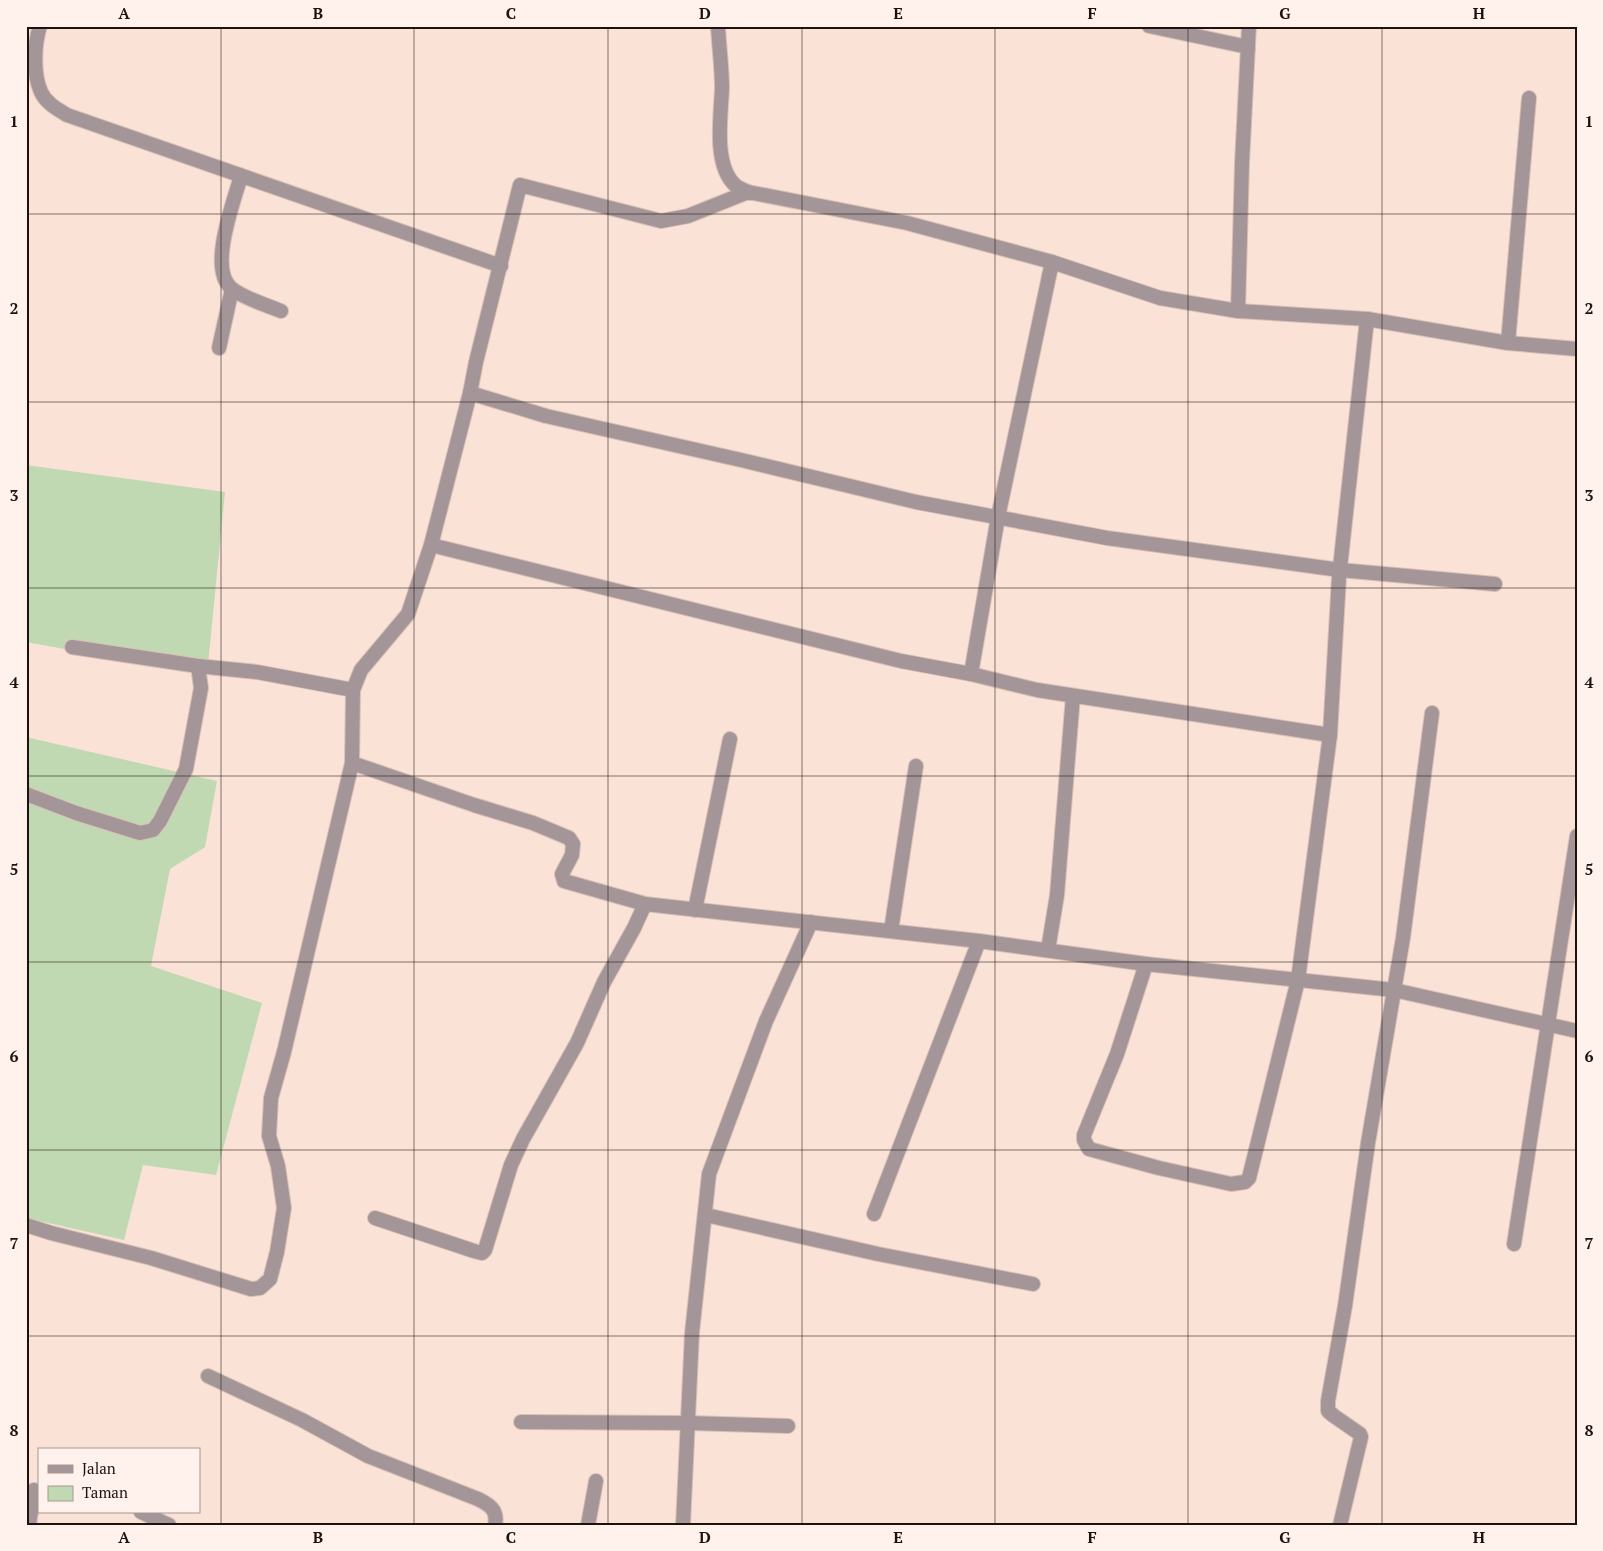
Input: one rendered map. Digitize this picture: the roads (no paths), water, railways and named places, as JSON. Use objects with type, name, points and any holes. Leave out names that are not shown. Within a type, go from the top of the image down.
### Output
[{"type":"street","points":[[40,26],[37,37],[36,74],[41,93],[53,107],[67,115],[501,266]]},
{"type":"street","points":[[718,26],[722,87],[719,123],[723,160],[728,176],[735,186],[748,192],[908,223],[1052,262],[1160,298],[1238,311],[1367,320],[1508,343],[1577,349]]},
{"type":"street","points":[[1148,26],[1248,47]]},
{"type":"street","points":[[1238,311],[1242,163],[1250,26]]},
{"type":"street","points":[[1508,343],[1530,98]]},
{"type":"street","points":[[241,176],[223,247],[222,272],[226,282],[232,289],[281,311]]},
{"type":"street","points":[[26,1224],[51,1233],[151,1258],[251,1289],[260,1288],[270,1279],[277,1252],[284,1208],[278,1166],[269,1136],[271,1098],[287,1042],[352,763],[353,690],[361,670],[408,614],[431,545],[520,185],[662,221],[688,216],[748,192]]},
{"type":"street","points":[[971,674],[998,517],[1052,262]]},
{"type":"street","points":[[219,348],[232,289]]},
{"type":"street","points":[[1146,964],[1117,1054],[1084,1135],[1088,1149],[1159,1168],[1231,1184],[1245,1182],[1249,1178],[1298,980],[1330,735],[1340,570],[1367,320]]},
{"type":"street","points":[[470,392],[546,416],[742,460],[916,502],[1107,538],[1340,570],[1495,584]]},
{"type":"street","points":[[431,545],[901,661],[971,674],[1037,690],[1330,735]]},
{"type":"street","points":[[72,647],[198,666],[257,672],[353,690]]},
{"type":"street","points":[[26,794],[76,813],[140,832],[153,830],[160,821],[186,769],[201,688],[198,666]]},
{"type":"street","points":[[1048,950],[1057,895],[1073,696]]},
{"type":"street","points":[[1340,1525],[1361,1437],[1360,1434],[1328,1411],[1328,1401],[1338,1353],[1368,1143],[1403,938],[1432,713]]},
{"type":"street","points":[[695,910],[730,739]]},
{"type":"street","points":[[352,763],[533,823],[569,838],[573,844],[572,855],[562,874],[564,881],[645,904],[979,941],[1146,964],[1394,990],[1577,1030]]},
{"type":"street","points":[[891,932],[916,766]]},
{"type":"street","points":[[1514,1244],[1577,836]]},
{"type":"street","points":[[375,1218],[474,1251],[482,1253],[485,1250],[511,1165],[523,1139],[577,1044],[604,982],[645,904]]},
{"type":"street","points":[[683,1525],[692,1333],[709,1174],[766,1021],[811,922]]},
{"type":"street","points":[[874,1214],[979,941]]},
{"type":"street","points":[[706,1215],[878,1254],[1033,1284]]},
{"type":"street","points":[[208,1376],[302,1420],[368,1456],[478,1499],[492,1508],[498,1524]]},
{"type":"street","points":[[521,1422],[689,1423],[788,1426]]},
{"type":"street","points":[[588,1525],[596,1481]]},
{"type":"street","points":[[29,1525],[33,1490]]},
{"type":"street","points":[[145,1514],[169,1525]]}]
